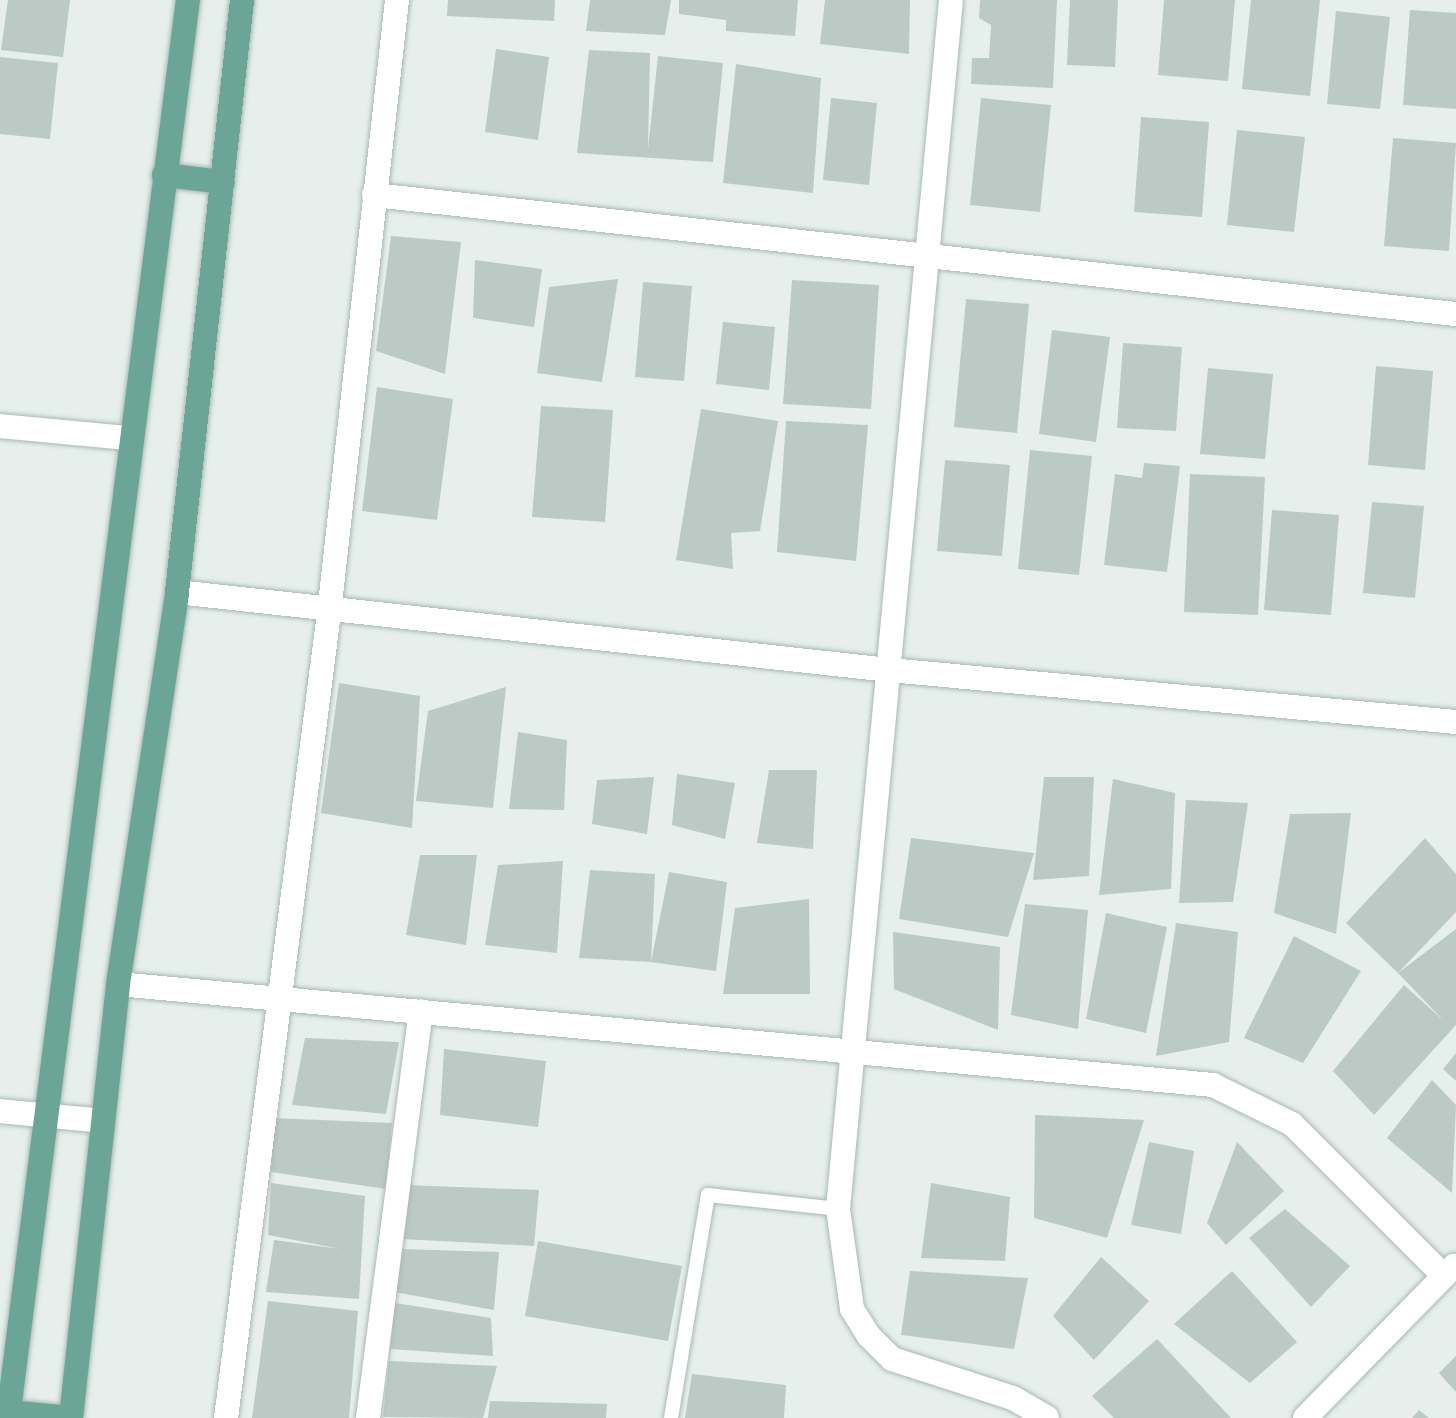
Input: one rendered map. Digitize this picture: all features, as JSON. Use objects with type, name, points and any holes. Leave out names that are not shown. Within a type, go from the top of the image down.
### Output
[{"type":"main road","points":[[188,0],[128,438],[8,1415],[71,1418],[118,984],[177,592],[242,0]]},
{"type":"main road","points":[[164,175],[223,182]]},
{"type":"street","points":[[226,1418],[329,613],[397,0]]},
{"type":"street","points":[[951,0],[838,1209],[852,1309],[876,1343],[892,1359],[1013,1398],[1047,1418]]},
{"type":"street","points":[[374,195],[927,253],[1456,314]]},
{"type":"street","points":[[0,426],[128,438]]},
{"type":"street","points":[[177,592],[329,613],[889,670],[1456,722]]},
{"type":"street","points":[[118,984],[852,1048],[1213,1085],[1253,1100],[1292,1124],[1450,1270],[1305,1418]]},
{"type":"street","points":[[368,1418],[421,1011]]},
{"type":"street","points":[[0,1111],[103,1121]]},
{"type":"lane","points":[[671,1418],[708,1195],[838,1209]]},
{"type":"building","points":[[8,0],[70,0],[63,57],[1,50]]},
{"type":"building","points":[[448,0],[555,0],[554,21],[447,16]]},
{"type":"building","points":[[590,0],[671,0],[665,35],[586,31]]},
{"type":"building","points":[[679,0],[798,0],[795,36],[726,31],[726,20],[679,14]]},
{"type":"building","points":[[825,0],[910,0],[909,54],[820,44]]},
{"type":"building","points":[[980,0],[1057,0],[1053,88],[971,84],[972,58],[989,58],[991,25],[979,18]]},
{"type":"building","points":[[1070,0],[1118,0],[1115,67],[1067,65]]},
{"type":"building","points":[[1164,0],[1235,0],[1228,81],[1158,75]]},
{"type":"building","points":[[1251,0],[1320,0],[1310,96],[1242,89]]},
{"type":"building","points":[[1410,10],[1456,13],[1456,109],[1403,105]]},
{"type":"building","points":[[1336,11],[1390,17],[1380,109],[1327,104]]},
{"type":"building","points":[[496,49],[549,57],[538,140],[485,132]]},
{"type":"building","points":[[589,50],[650,53],[648,149],[658,56],[723,63],[713,162],[577,153]]},
{"type":"building","points":[[0,57],[58,63],[50,139],[0,134]]},
{"type":"building","points":[[736,64],[821,78],[813,193],[723,183]]},
{"type":"building","points":[[831,98],[877,103],[869,185],[823,180]]},
{"type":"building","points":[[981,98],[1051,105],[1040,212],[970,205]]},
{"type":"building","points":[[1141,117],[1209,122],[1202,217],[1134,212]]},
{"type":"building","points":[[1237,130],[1305,137],[1294,232],[1227,225]]},
{"type":"building","points":[[1393,138],[1456,143],[1449,251],[1384,246]]},
{"type":"building","points":[[391,236],[461,242],[445,374],[376,351]]},
{"type":"building","points":[[475,260],[542,269],[534,327],[473,318]]},
{"type":"building","points":[[618,279],[602,382],[537,373],[549,287]]},
{"type":"building","points":[[792,280],[879,285],[871,409],[783,404]]},
{"type":"building","points":[[643,282],[692,286],[684,381],[635,377]]},
{"type":"building","points":[[966,299],[1029,304],[1017,433],[954,427]]},
{"type":"building","points":[[723,322],[775,327],[769,390],[716,384]]},
{"type":"building","points":[[1052,330],[1110,337],[1096,442],[1039,434]]},
{"type":"building","points":[[1123,343],[1182,347],[1176,431],[1117,428]]},
{"type":"building","points":[[1376,366],[1433,371],[1425,470],[1368,465]]},
{"type":"building","points":[[1208,368],[1273,374],[1265,459],[1200,454]]},
{"type":"building","points":[[377,387],[453,399],[437,520],[362,511]]},
{"type":"building","points":[[541,406],[613,410],[605,522],[532,517]]},
{"type":"building","points":[[701,409],[778,421],[760,531],[731,533],[733,569],[676,560]]},
{"type":"building","points":[[786,421],[868,425],[856,561],[777,552]]},
{"type":"building","points":[[1030,450],[1092,456],[1079,575],[1018,569]]},
{"type":"building","points":[[945,460],[1010,465],[1002,556],[937,551]]},
{"type":"building","points":[[1144,463],[1180,466],[1167,572],[1104,565],[1115,474],[1142,478]]},
{"type":"building","points":[[1190,474],[1265,477],[1258,615],[1184,612]]},
{"type":"building","points":[[1372,502],[1424,506],[1415,598],[1363,593]]},
{"type":"building","points":[[1272,510],[1339,515],[1331,615],[1264,610]]},
{"type":"building","points":[[339,683],[420,696],[412,828],[321,813]]},
{"type":"building","points":[[506,687],[493,808],[416,801],[428,711]]},
{"type":"building","points":[[518,732],[567,740],[564,810],[509,809]]},
{"type":"building","points":[[769,770],[817,770],[813,849],[757,843]]},
{"type":"building","points":[[677,774],[735,783],[725,839],[672,825]]},
{"type":"building","points":[[654,777],[647,834],[592,824],[597,780]]},
{"type":"building","points":[[1044,777],[1094,777],[1089,876],[1033,880]]},
{"type":"building","points":[[1113,779],[1175,793],[1171,889],[1099,895]]},
{"type":"building","points":[[1186,800],[1248,803],[1233,902],[1179,903]]},
{"type":"building","points":[[1351,813],[1336,934],[1274,913],[1290,814]]},
{"type":"building","points":[[911,838],[1034,853],[1008,937],[899,919]]},
{"type":"building","points":[[1425,838],[1456,874],[1456,912],[1398,973],[1346,923]]},
{"type":"building","points":[[420,855],[477,855],[466,945],[406,935]]},
{"type":"building","points":[[563,861],[557,953],[485,945],[498,865]]},
{"type":"building","points":[[590,870],[655,874],[651,962],[579,958]]},
{"type":"building","points":[[669,872],[727,882],[716,971],[651,962]]},
{"type":"building","points":[[809,899],[810,994],[723,994],[735,908]]},
{"type":"building","points":[[1025,904],[1088,910],[1078,1029],[1011,1015]]},
{"type":"building","points":[[1106,913],[1167,927],[1146,1033],[1086,1019]]},
{"type":"building","points":[[1176,923],[1238,932],[1229,1042],[1156,1056]]},
{"type":"building","points":[[1456,929],[1456,1025],[1374,1115],[1333,1071],[1404,985],[1444,1021],[1398,973]]},
{"type":"building","points":[[893,932],[1000,947],[998,1030],[894,989]]},
{"type":"building","points":[[1294,936],[1361,971],[1303,1063],[1244,1038]]},
{"type":"building","points":[[305,1038],[399,1042],[386,1114],[292,1105]]},
{"type":"building","points":[[444,1049],[546,1061],[538,1127],[440,1115]]},
{"type":"building","points":[[1456,1053],[1456,1081],[1443,1069]]},
{"type":"building","points":[[1432,1080],[1456,1105],[1452,1193],[1387,1138]]},
{"type":"building","points":[[1035,1115],[1144,1120],[1107,1238],[1034,1218]]},
{"type":"building","points":[[273,1118],[392,1123],[386,1189],[271,1172]]},
{"type":"building","points":[[1149,1142],[1194,1151],[1181,1234],[1131,1225]]},
{"type":"building","points":[[1237,1142],[1284,1191],[1226,1245],[1207,1223]]},
{"type":"building","points":[[271,1183],[365,1196],[359,1299],[266,1292],[274,1240],[341,1249],[268,1235]]},
{"type":"building","points":[[931,1183],[1010,1197],[1005,1261],[921,1258]]},
{"type":"building","points":[[406,1185],[539,1190],[534,1246],[402,1239]]},
{"type":"building","points":[[1285,1209],[1350,1266],[1311,1307],[1249,1238]]},
{"type":"building","points":[[538,1241],[682,1266],[668,1341],[525,1316]]},
{"type":"building","points":[[400,1249],[499,1252],[494,1310],[394,1292]]},
{"type":"building","points":[[1101,1257],[1149,1301],[1094,1360],[1053,1316]]},
{"type":"building","points":[[910,1271],[1028,1278],[1014,1349],[901,1335]]},
{"type":"building","points":[[1232,1271],[1297,1342],[1250,1383],[1174,1324]]},
{"type":"building","points":[[268,1301],[358,1311],[349,1418],[252,1418]]},
{"type":"building","points":[[395,1303],[491,1318],[493,1356],[390,1349]]},
{"type":"building","points":[[1157,1339],[1231,1418],[1114,1418],[1092,1396]]},
{"type":"building","points":[[1456,1356],[1456,1392],[1439,1373]]},
{"type":"building","points":[[389,1361],[497,1366],[483,1418],[383,1417]]},
{"type":"building","points":[[692,1374],[786,1385],[784,1418],[685,1418]]},
{"type":"building","points":[[490,1401],[607,1404],[606,1418],[488,1418]]},
{"type":"building","points":[[1419,1410],[1429,1418],[1412,1418]]}]
